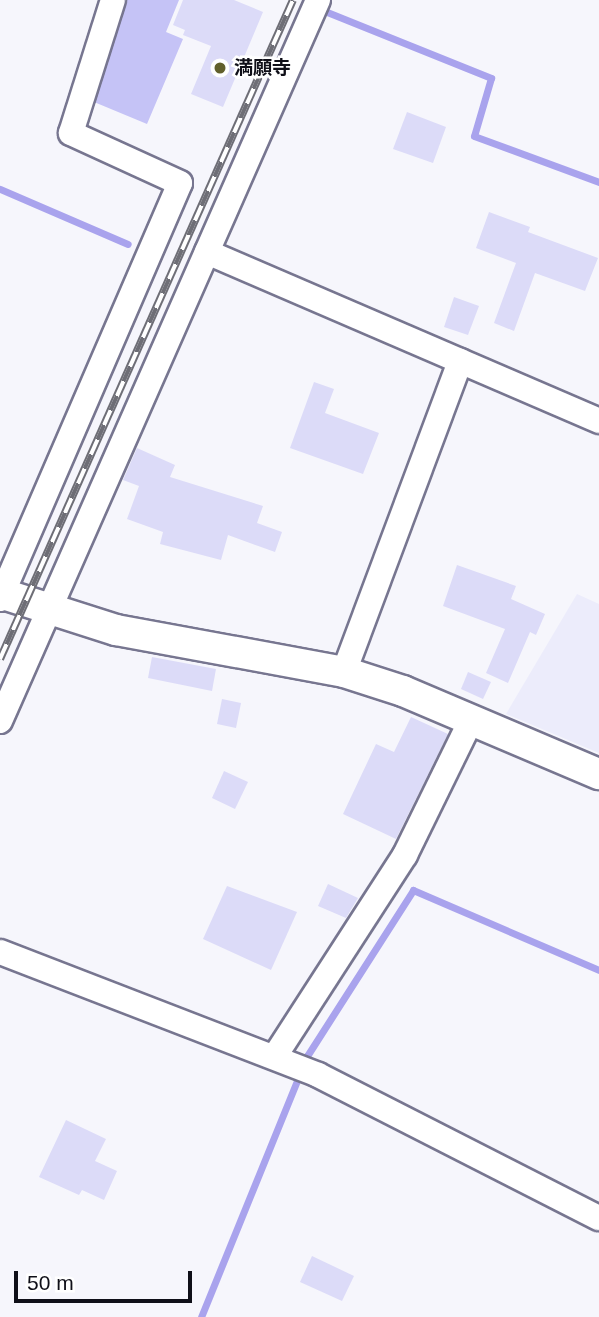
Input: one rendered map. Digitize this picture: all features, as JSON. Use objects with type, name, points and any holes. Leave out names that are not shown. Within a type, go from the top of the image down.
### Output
[{"type":"street","points":[[113,0],[71,133],[180,183],[1,595],[116,630],[344,673],[471,720],[599,774]]},
{"type":"street","points":[[0,721],[318,0]]},
{"type":"street","points":[[206,252],[599,421]]},
{"type":"street","points":[[344,673],[460,361]]},
{"type":"street","points":[[283,1060],[405,855],[471,720]]},
{"type":"street","points":[[0,952],[318,1075],[599,1218]]},
{"type":"shaded area","points":[[127,0],[179,0],[166,32],[183,39],[147,124],[94,102]]},
{"type":"shaded area","points":[[577,594],[599,604],[599,753],[506,714]]},
{"type":"building","name":"満願寺","points":[[183,0],[234,0],[263,12],[223,107],[191,94],[211,46],[183,35],[185,30],[173,25]]},
{"type":"building","points":[[407,112],[446,127],[433,163],[393,149]]},
{"type":"building","points":[[489,212],[530,227],[528,232],[598,258],[585,291],[535,273],[514,331],[494,323],[516,263],[476,248]]},
{"type":"building","points":[[454,297],[479,306],[468,335],[444,327]]},
{"type":"building","points":[[314,382],[334,389],[325,413],[379,433],[363,474],[290,448]]},
{"type":"building","points":[[137,448],[175,465],[170,477],[263,506],[257,523],[282,532],[275,552],[228,535],[221,560],[160,544],[163,532],[127,519],[139,486],[123,480]]},
{"type":"building","points":[[457,565],[516,586],[511,599],[545,614],[536,635],[530,632],[508,683],[486,673],[505,629],[443,606]]},
{"type":"building","points":[[152,657],[216,669],[212,691],[148,678]]},
{"type":"building","points":[[468,672],[491,682],[483,699],[461,689]]},
{"type":"building","points":[[222,699],[241,703],[236,728],[217,724]]},
{"type":"building","points":[[411,717],[448,734],[396,839],[343,814],[376,744],[394,752]]},
{"type":"building","points":[[224,771],[248,782],[235,809],[212,798]]},
{"type":"building","points":[[328,884],[358,898],[346,918],[318,906]]},
{"type":"building","points":[[227,886],[297,912],[271,970],[203,939]]},
{"type":"building","points":[[66,1120],[106,1139],[95,1161],[117,1171],[104,1200],[82,1190],[79,1195],[39,1177]]},
{"type":"building","points":[[312,1256],[354,1276],[342,1301],[300,1282]]},
{"type":"waterway","points":[[327,12],[491,78],[474,136],[599,182]]},
{"type":"waterway","points":[[0,189],[128,244]]},
{"type":"waterway","points":[[201,1317],[307,1056],[413,890],[599,970]]},
{"type":"railway","points":[[0,659],[293,0]]},
{"type":"place","name":"満願寺","points":[[220,68]]}]
